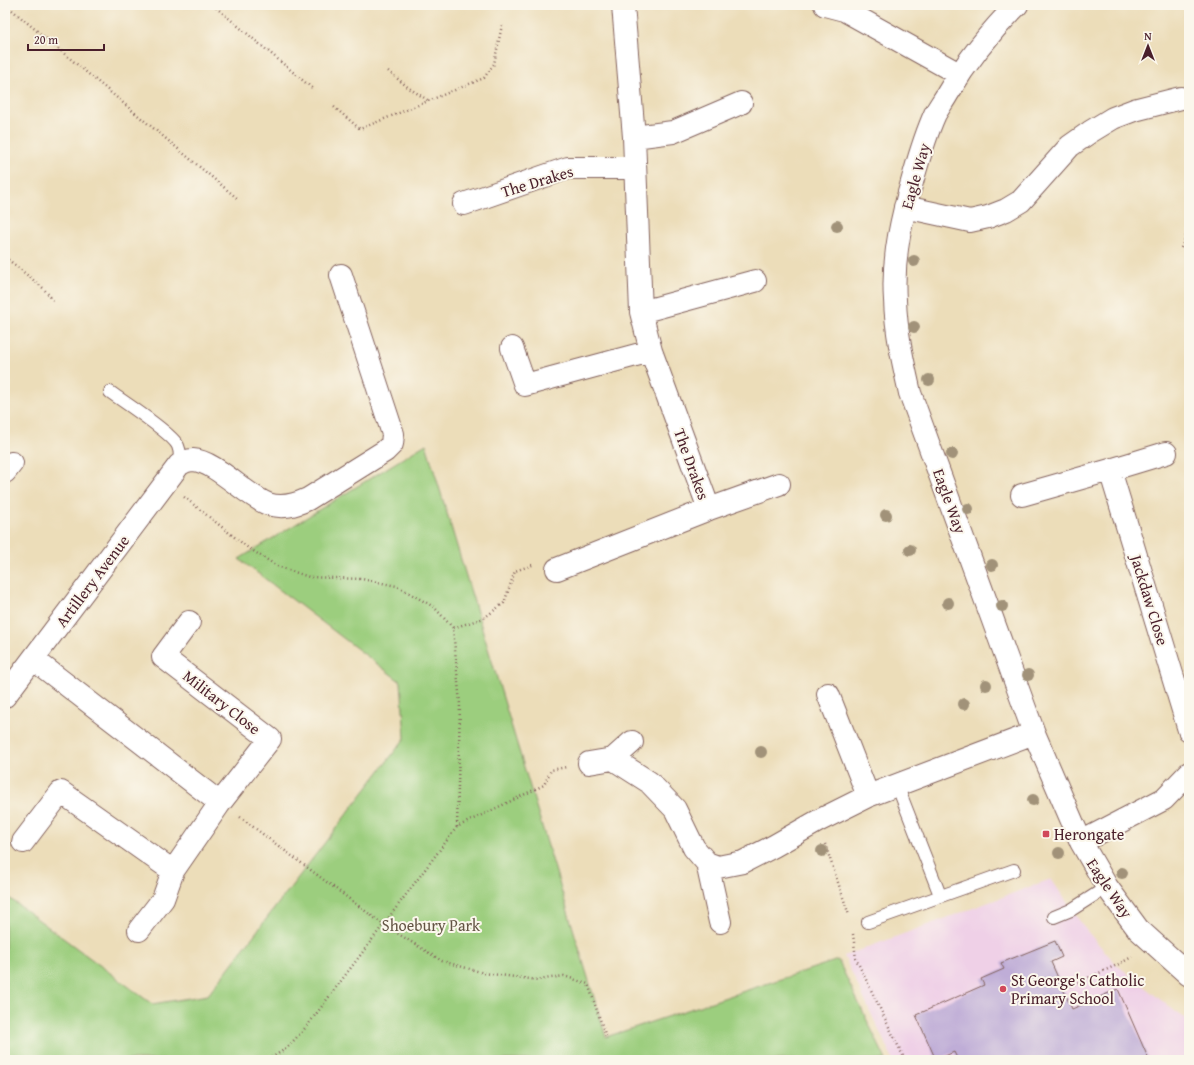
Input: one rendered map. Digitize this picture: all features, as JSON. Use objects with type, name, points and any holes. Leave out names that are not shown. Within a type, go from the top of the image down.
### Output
[{"type":"street","name":"The Drakes","points":[[623,5],[634,137],[641,312],[651,351],[709,509]]},
{"type":"street","points":[[825,5],[844,10],[959,74]]},
{"type":"street","name":"Eagle Way","points":[[1017,5],[982,44],[959,74],[936,113],[924,141],[905,207],[896,249],[894,298],[900,350],[910,393],[1034,733],[1081,842],[1107,887],[1138,929],[1189,975]]},
{"type":"street","points":[[905,207],[970,220],[988,217],[1006,210],[1021,201],[1070,146],[1090,132],[1113,118],[1134,110],[1181,98]]},
{"type":"street","points":[[634,137],[673,132],[741,103]]},
{"type":"street","name":"The Drakes","points":[[464,204],[568,168],[635,168]]},
{"type":"street","points":[[179,465],[185,461],[193,460],[204,462],[257,498],[269,504],[289,506],[296,505],[308,499],[385,451],[392,444],[393,434],[341,275]]},
{"type":"street","points":[[641,312],[755,281]]},
{"type":"street","points":[[512,348],[525,385],[651,351]]},
{"type":"street","points":[[1022,495],[1110,470],[1166,452]]},
{"type":"street","name":"Artillery Avenue","points":[[5,696],[179,465]]},
{"type":"street","name":"Jackdaw Close","points":[[1110,470],[1189,730]]},
{"type":"street","name":"The Drakes","points":[[557,569],[709,509],[779,484]]},
{"type":"street","name":"Military Close","points":[[139,930],[163,899],[173,871],[220,803],[270,739],[164,657],[189,622]]},
{"type":"street","points":[[33,659],[220,803]]},
{"type":"street","points":[[828,694],[868,796]]},
{"type":"street","points":[[613,759],[649,782],[675,809],[694,848],[707,862],[718,867],[743,862],[818,821],[868,796],[1034,733]]},
{"type":"street","points":[[589,763],[613,759],[632,742]]},
{"type":"street","points":[[1081,842],[1164,799],[1189,773]]},
{"type":"street","points":[[23,842],[61,792],[173,871]]},
{"type":"street","points":[[707,862],[720,922]]},
{"type":"lane","points":[[110,392],[170,436],[178,445],[180,456],[179,465]]},
{"type":"lane","points":[[897,785],[940,895]]},
{"type":"lane","points":[[868,922],[940,895],[1014,870]]},
{"type":"lane","points":[[1054,916],[1072,910],[1107,887]]},
{"type":"path","points":[[213,5],[312,88]]},
{"type":"path","points":[[12,10],[238,199]]},
{"type":"path","points":[[334,107],[360,129],[484,78],[494,64],[502,25]]},
{"type":"path","points":[[388,71],[409,88],[429,101]]},
{"type":"path","points":[[1181,248],[1189,230]]},
{"type":"path","points":[[5,257],[43,288],[53,300]]},
{"type":"path","points":[[166,482],[247,547],[277,566],[309,576],[362,579],[397,586],[434,607],[453,628],[460,704],[457,827]]},
{"type":"path","points":[[453,628],[484,618],[504,603],[515,572],[553,557],[557,569]]},
{"type":"path","points":[[268,1060],[287,1048],[307,1026],[457,827],[544,785],[551,770],[589,763]]},
{"type":"path","points":[[220,803],[384,925],[442,961],[484,973],[538,980],[564,976],[588,984],[606,1037]]},
{"type":"path","points":[[818,821],[849,916]]},
{"type":"path","points":[[852,929],[856,959],[905,1060]]},
{"type":"path","points":[[1063,990],[1117,965],[1153,944]]},
{"type":"shaded area","name":"St George's Catholic Primary School","points":[[1051,879],[1086,930],[1117,965],[1189,1021],[1189,1060],[893,1060],[844,956]]},
{"type":"green space","name":"Shoebury Park","points":[[426,444],[606,1037],[838,960],[886,1060],[5,1060],[5,895],[152,1004],[208,995],[405,738],[401,682],[239,559]]},
{"type":"building","points":[[1055,941],[1062,957],[1051,962],[1072,1009],[1118,989],[1149,1060],[958,1060],[954,1052],[936,1060],[916,1015],[984,985],[981,979],[1004,969],[1001,963]]},
{"type":"place","name":"Herongate","points":[[1046,834]]},
{"type":"place","name":"St George's Catholic Primary School","points":[[1003,989]]}]
